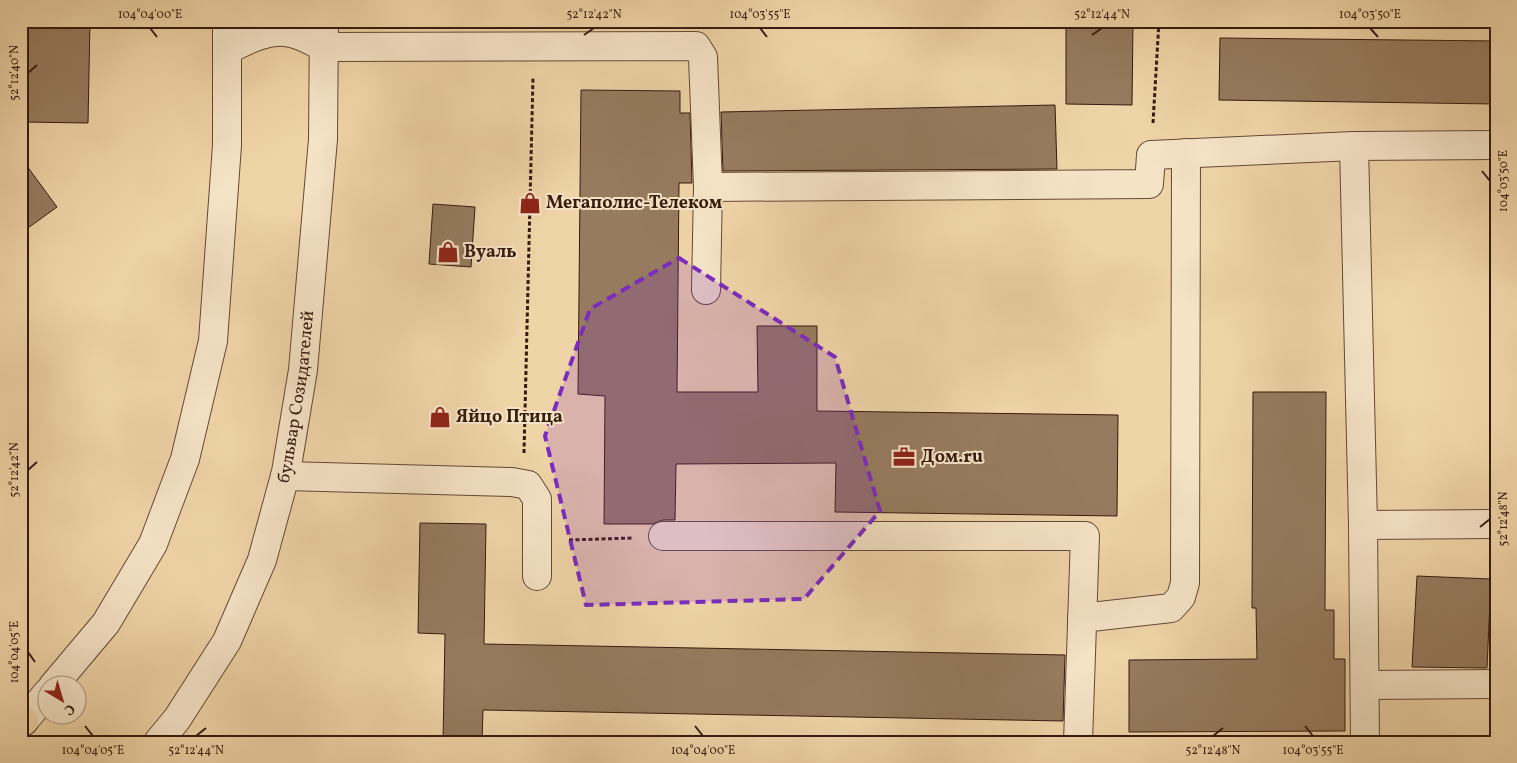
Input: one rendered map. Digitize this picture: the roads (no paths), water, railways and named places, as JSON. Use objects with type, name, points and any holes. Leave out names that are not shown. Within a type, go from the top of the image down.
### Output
[{"type":"street","points":[[61,676],[106,623],[153,544],[185,459],[213,341],[227,145],[227,21]]},
{"type":"street","points":[[227,50],[256,36],[277,32],[534,47],[696,46],[703,57],[708,187],[706,290]]},
{"type":"street","name":"бульвар Созидателей","points":[[158,742],[177,719],[228,641],[262,560],[285,476],[304,361],[322,139],[324,34]]},
{"type":"street","points":[[708,187],[1149,184],[1151,155],[1354,146],[1496,145]]},
{"type":"street","points":[[1354,146],[1365,742]]},
{"type":"street","points":[[1082,618],[1171,608],[1181,597],[1185,583],[1186,153]]},
{"type":"street","points":[[285,476],[512,482],[528,485],[537,499],[537,576]]},
{"type":"street","points":[[1362,525],[1496,524]]},
{"type":"street","points":[[663,536],[1085,536],[1078,742]]},
{"type":"street","points":[[1365,685],[1496,684]]},
{"type":"street","points":[[22,721],[38,703]]},
{"type":"place","name":"Мегаполис-Телеком","points":[[530,203]]},
{"type":"place","name":"Вуаль","points":[[448,252]]},
{"type":"place","name":"Яйцо Птица","points":[[440,417]]},
{"type":"place","name":"Дом.ru","points":[[904,457]]}]
